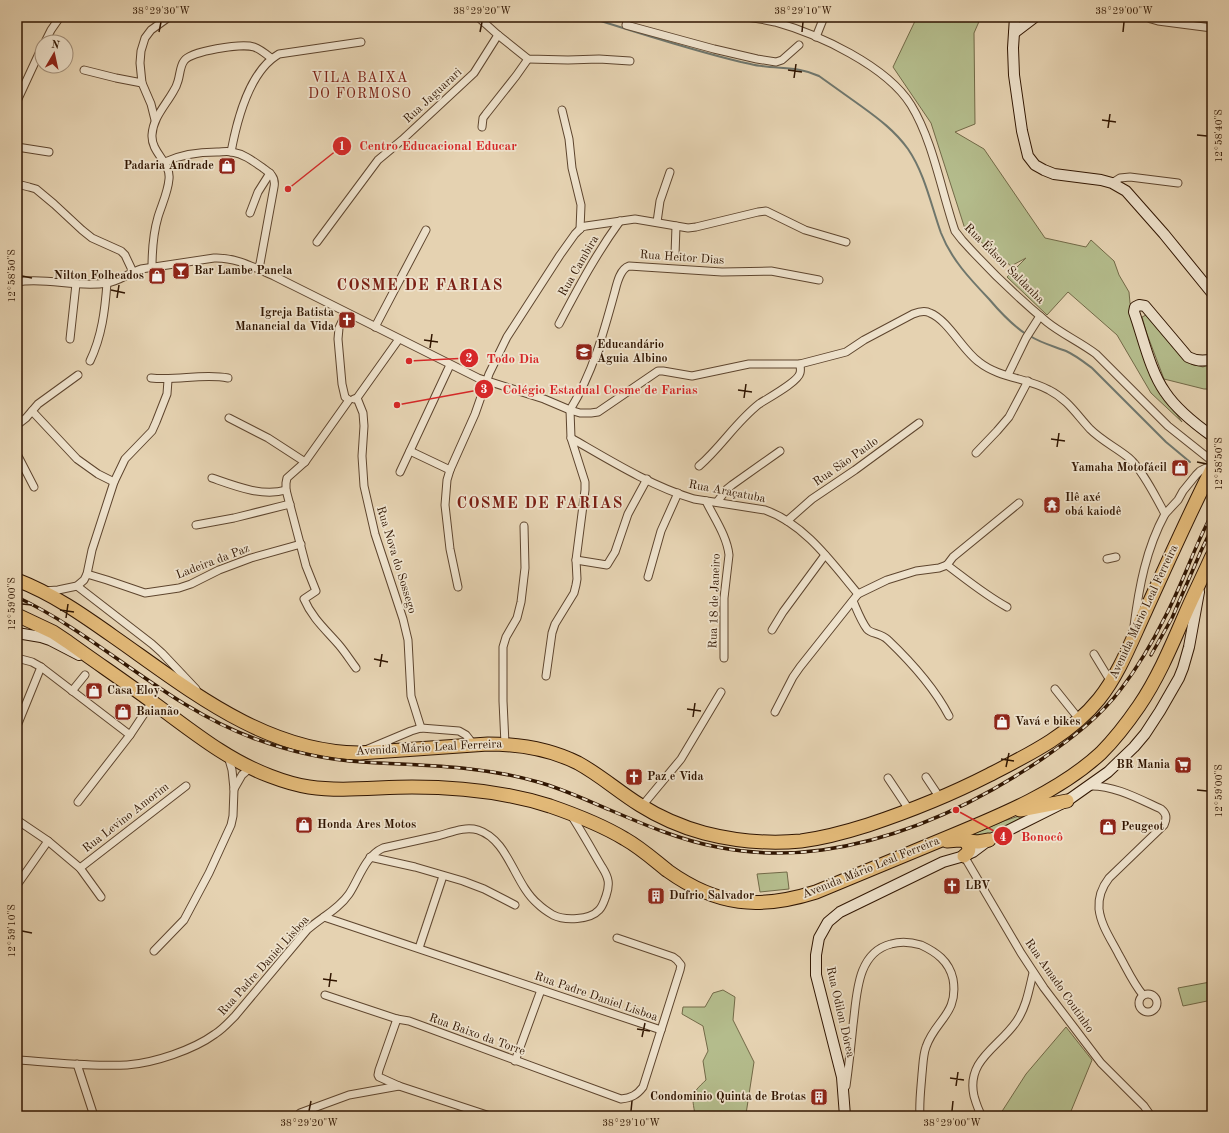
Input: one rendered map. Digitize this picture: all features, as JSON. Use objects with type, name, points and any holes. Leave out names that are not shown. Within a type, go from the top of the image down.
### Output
[{"type":"highway","name":"Avenida Mário Leal Ferreira","points":[[17,580],[74,608],[210,703],[254,727],[289,741],[332,751],[359,753],[473,744],[505,744],[536,749],[566,758],[591,771],[642,806],[688,828],[740,840],[772,842],[802,841],[852,830],[910,811],[959,790],[1030,754],[1061,734],[1079,719],[1101,697],[1111,682],[1212,469]]},
{"type":"highway","name":"Avenida Mário Leal Ferreira","points":[[17,615],[58,635],[191,731],[228,756],[250,768],[284,781],[310,788],[332,789],[414,787],[498,793],[526,799],[570,813],[597,824],[626,839],[682,880],[705,892],[723,898],[757,903],[788,900],[816,892],[999,816],[1070,777],[1101,752],[1114,738],[1139,706],[1152,686],[1212,556]]},
{"type":"highway","points":[[999,816],[1033,807],[1067,801]]},
{"type":"highway","points":[[964,840],[969,846],[968,853],[964,856]]},
{"type":"highway","points":[[939,841],[964,840],[978,842],[989,840]]},
{"type":"street","points":[[50,34],[60,17]]},
{"type":"street","points":[[155,120],[151,104],[142,83],[140,51],[145,38],[151,30],[168,17]]},
{"type":"street","points":[[478,17],[498,35],[528,58],[630,61]]},
{"type":"street","points":[[628,17],[626,25],[757,59],[776,62],[782,60],[799,44]]},
{"type":"street","name":"Rua Édson Saldanha","points":[[746,17],[774,22],[816,37],[852,55],[889,79],[904,95],[918,118],[928,142],[955,231],[981,260],[1040,316],[1096,354],[1163,420],[1212,461]]},
{"type":"street","points":[[816,37],[824,17]]},
{"type":"street","points":[[1015,17],[1013,48],[1014,75],[1022,131],[1028,156],[1035,165],[1054,174],[1112,182],[1126,191],[1164,234],[1212,293]]},
{"type":"street","points":[[1014,33],[1035,17]]},
{"type":"street","points":[[1147,17],[1151,20],[1212,28]]},
{"type":"street","name":"Rua Jaguarari","points":[[317,242],[378,160],[402,140],[474,73],[498,35]]},
{"type":"street","points":[[231,152],[239,118],[247,97],[253,84],[271,58],[287,52],[361,42]]},
{"type":"street","points":[[152,268],[153,238],[170,175],[165,162],[157,151],[153,141],[153,131],[155,120],[178,81],[183,61],[189,56],[246,45],[260,49],[271,58]]},
{"type":"street","points":[[482,127],[483,118],[499,99],[528,58]]},
{"type":"street","points":[[17,100],[34,64]]},
{"type":"street","points":[[84,70],[142,83]]},
{"type":"street","points":[[562,110],[569,139],[572,168],[581,205],[580,229]]},
{"type":"street","points":[[17,147],[49,152]]},
{"type":"street","points":[[165,162],[184,154],[231,152],[251,159],[270,173],[275,182],[259,270]]},
{"type":"street","points":[[657,222],[660,201],[670,172]]},
{"type":"street","points":[[250,214],[258,192],[270,173]]},
{"type":"street","points":[[1112,182],[1120,178],[1130,177],[1178,183]]},
{"type":"street","points":[[17,184],[36,189],[92,238],[121,251],[125,255],[133,272]]},
{"type":"street","points":[[458,587],[450,549],[445,505],[447,480],[450,470],[475,414],[486,381],[507,338],[560,254],[580,229],[586,226],[635,219],[688,228],[766,211],[805,230],[846,242]]},
{"type":"street","name":"Rua Cambira","points":[[559,324],[580,283],[620,221]]},
{"type":"street","points":[[675,254],[674,245],[676,226]]},
{"type":"street","points":[[375,327],[426,230]]},
{"type":"street","points":[[17,282],[33,281],[76,284],[107,283],[113,282],[133,272],[214,258],[224,258],[243,263],[259,270],[450,365],[486,381],[544,399],[580,413],[598,412],[658,371],[692,376],[749,364],[800,364],[846,352],[864,340],[913,314],[926,312],[931,313],[940,320],[979,363],[987,368],[1037,384],[1057,394],[1100,438],[1130,459],[1141,472],[1165,514]]},
{"type":"street","name":"Rua Heitor Dias","points":[[570,410],[598,353],[617,283],[626,267],[728,272],[771,271],[819,280]]},
{"type":"street","points":[[90,361],[95,351],[103,324],[107,283]]},
{"type":"street","points":[[70,339],[76,284]]},
{"type":"street","points":[[1212,359],[1196,361],[1188,357],[1145,306],[1139,305],[1135,307],[1134,312],[1158,380],[1165,393],[1181,411],[1212,436]]},
{"type":"street","points":[[346,313],[339,328],[338,339],[342,384],[345,397],[349,400]]},
{"type":"street","points":[[1008,375],[1027,336],[1040,316]]},
{"type":"street","points":[[356,668],[339,645],[315,618],[304,599],[316,591],[306,566],[286,490],[286,483],[287,478],[305,462],[349,400],[357,398],[399,339]]},
{"type":"street","points":[[699,466],[747,414],[759,404],[795,381],[801,372],[800,364]]},
{"type":"street","points":[[400,472],[450,365]]},
{"type":"street","points":[[17,425],[26,418],[38,404],[78,375]]},
{"type":"street","points":[[151,378],[168,380],[215,376],[228,378]]},
{"type":"street","points":[[42,591],[58,590],[77,586],[84,580],[114,482],[126,459],[152,431],[167,394],[168,380]]},
{"type":"street","points":[[976,452],[1009,418],[1028,381]]},
{"type":"street","name":"Rua Nova do Sossego","points":[[357,398],[363,413],[364,426],[362,456],[364,486],[376,534],[403,619],[408,640],[411,696],[421,728]]},
{"type":"street","points":[[546,676],[552,633],[555,624],[574,593],[576,585],[576,560],[586,486],[571,438],[570,410]]},
{"type":"street","points":[[32,411],[65,448],[77,459],[98,474],[114,482]]},
{"type":"street","points":[[229,418],[268,438],[305,462]]},
{"type":"street","name":"Rua São Paulo","points":[[786,521],[812,499],[855,470],[919,423]]},
{"type":"street","name":"Rua Araçatuba","points":[[571,438],[647,480],[694,499],[765,510],[775,514],[816,545],[858,594]]},
{"type":"street","points":[[410,451],[450,470]]},
{"type":"street","points":[[718,502],[727,489],[780,451]]},
{"type":"street","points":[[17,454],[34,487]]},
{"type":"street","points":[[1133,638],[1146,558],[1158,529],[1165,514],[1178,500],[1183,491],[1196,475],[1200,471],[1212,465]]},
{"type":"street","points":[[212,478],[235,486],[267,492],[286,490]]},
{"type":"street","points":[[576,560],[607,565],[615,552],[628,514],[647,480]]},
{"type":"street","points":[[648,577],[661,531],[678,493]]},
{"type":"street","name":"Rua 18 de Janeiro","points":[[706,501],[726,541],[729,555],[724,598],[724,658]]},
{"type":"street","points":[[775,712],[793,677],[800,667],[858,594],[887,580],[916,571],[939,568],[947,565],[953,557],[1019,503]]},
{"type":"street","points":[[196,525],[234,518],[290,504]]},
{"type":"street","points":[[505,744],[503,647],[506,637],[517,618],[521,602],[525,568],[524,526]]},
{"type":"street","name":"Ladeira da Paz","points":[[87,574],[145,593],[179,588],[191,584],[219,570],[251,558],[301,544]]},
{"type":"street","points":[[772,630],[783,612],[825,555]]},
{"type":"street","points":[[1107,559],[1116,557]]},
{"type":"street","points":[[947,565],[977,589],[1007,607]]},
{"type":"street","name":"Rua Odilon Dórea","points":[[845,1116],[842,1077],[816,975],[816,955],[819,938],[828,922],[840,912],[943,862],[973,852],[989,840],[1067,801],[1108,772],[1134,748],[1145,734],[1179,678],[1189,647],[1201,580]]},
{"type":"street","points":[[77,586],[162,653],[210,703]]},
{"type":"street","points":[[853,601],[867,629],[871,633],[882,635],[898,650],[934,690],[942,701],[949,716]]},
{"type":"street","name":"Avenida Mário Leal Ferreira","points":[[17,633],[50,640],[95,662]]},
{"type":"street","points":[[1094,654],[1111,682]]},
{"type":"street","points":[[17,658],[32,662],[40,667],[130,735]]},
{"type":"street","points":[[17,726],[40,667]]},
{"type":"street","points":[[72,691],[85,675]]},
{"type":"street","points":[[1055,689],[1079,719]]},
{"type":"street","points":[[642,806],[681,759],[721,692]]},
{"type":"street","points":[[78,802],[130,735],[152,702]]},
{"type":"street","points":[[359,753],[421,728],[459,731],[466,734],[473,744]]},
{"type":"street","points":[[154,951],[184,920],[231,825],[233,816],[234,789],[232,770],[228,756]]},
{"type":"street","points":[[234,789],[242,775],[250,768]]},
{"type":"street","points":[[1108,772],[1109,784],[1117,790],[1161,810],[1165,813],[1166,817],[1164,825],[1107,881],[1101,892],[1099,900],[1100,912],[1104,926],[1135,984],[1143,995]]},
{"type":"street","points":[[926,777],[940,798]]},
{"type":"street","points":[[888,778],[910,811]]},
{"type":"street","name":"Rua Levino Amorim","points":[[80,868],[186,786]]},
{"type":"street","points":[[1090,786],[1117,790]]},
{"type":"street","points":[[324,917],[342,903],[376,851],[465,828],[480,830],[497,842],[524,888],[538,904],[554,915],[566,918],[592,915],[603,905],[608,889],[607,876],[570,813]]},
{"type":"street","name":"Rua Levino Amorim","points":[[17,820],[48,841],[80,868],[101,897]]},
{"type":"street","points":[[17,885],[48,841]]},
{"type":"street","name":"Rua Amado Coutinho","points":[[964,856],[1033,973],[1101,1063],[1144,1106],[1151,1116]]},
{"type":"street","points":[[370,858],[420,869],[472,884],[515,905]]},
{"type":"street","points":[[419,948],[443,876]]},
{"type":"street","name":"Rua Padre Daniel Lisboa","points":[[17,1060],[77,1064],[128,1065],[166,1057],[184,1051],[209,1039],[224,1027],[235,1016],[307,930],[314,923],[324,917],[661,1030]]},
{"type":"street","points":[[617,938],[666,954],[677,960],[681,965],[661,1030]]},
{"type":"street","points":[[844,1100],[859,983],[867,960],[877,950],[889,944],[898,942],[919,944],[938,954],[949,968],[953,984],[953,998],[950,1008],[928,1041],[924,1054],[920,1096],[920,1116]]},
{"type":"street","points":[[982,1116],[973,1092],[975,1072],[984,1056],[1015,1023],[1022,1012],[1033,973]]},
{"type":"street","points":[[515,1061],[541,990]]},
{"type":"street","name":"Rua Baixo da Torre","points":[[325,995],[409,1022],[621,1100],[634,1096],[643,1088],[661,1030]]},
{"type":"street","points":[[397,1019],[378,1075],[382,1079],[399,1086],[490,1116]]},
{"type":"street","points":[[77,1064],[94,1116]]},
{"type":"street","points":[[300,1112],[349,1095],[399,1086]]},
{"type":"green space","points":[[918,17],[981,17],[974,33],[975,124],[955,132],[984,149],[1045,238],[1086,247],[1091,240],[1114,261],[1119,275],[1129,292],[1130,303],[1158,387],[1182,422],[1151,393],[1117,335],[1068,292],[1047,315],[1007,277],[1026,258],[1011,266],[965,229],[931,123],[893,67]]},
{"type":"green space","points":[[1146,315],[1191,364],[1203,367],[1212,363],[1212,389],[1204,389],[1164,379],[1142,317]]},
{"type":"green space","points":[[1040,809],[982,839],[966,837],[1004,821]]},
{"type":"green space","points":[[787,872],[789,889],[760,892],[757,874]]},
{"type":"green space","points":[[1210,982],[1212,988],[1212,1000],[1183,1006],[1178,988]]},
{"type":"green space","points":[[723,990],[735,997],[733,1020],[754,1062],[746,1114],[745,1116],[694,1116],[693,1096],[697,1089],[706,1080],[703,1061],[708,1051],[703,1026],[682,1014],[683,1007],[705,1007],[713,993]]},
{"type":"green space","points":[[1066,1027],[1092,1060],[1069,1116],[999,1116],[1026,1074]]},
{"type":"waterway","points":[[588,17],[664,41],[757,66],[798,70],[812,73],[819,76],[861,106],[892,131],[908,149],[923,179],[941,233],[956,260],[968,276],[1002,313],[1016,327],[1026,334]]},
{"type":"waterway","points":[[1030,336],[1043,343],[1066,351],[1092,368],[1166,442],[1190,462]]},
{"type":"railway","points":[[17,597],[77,631],[162,690],[191,708],[221,724],[266,743],[293,751],[349,761],[451,767],[516,776],[556,788],[649,826],[703,844],[743,851],[795,853],[851,845],[909,828],[937,817],[991,790],[1064,744],[1104,709],[1127,681],[1139,663],[1171,604],[1212,514]]},
{"type":"railway","points":[[1151,655],[1172,618],[1212,528]]},
{"type":"place","name":"Padaria Andrade","points":[[227,166]]},
{"type":"place","name":"Centro Educacional Educar","points":[[288,189]]},
{"type":"place","name":"Bar Lambe Panela","points":[[181,271]]},
{"type":"place","name":"Nilton Folheados","points":[[157,276]]},
{"type":"place","name":"Igreja Batista Manancial da Vida","points":[[347,320]]},
{"type":"place","name":"Educandário Águia Albino","points":[[584,352]]},
{"type":"place","name":"Todo Dia","points":[[409,361]]},
{"type":"place","name":"Colégio Estadual Cosme de Farias","points":[[397,405]]},
{"type":"place","name":"Yamaha Motofácil","points":[[1180,468]]},
{"type":"place","name":"Ilê axé obá kaiodê","points":[[1052,505]]},
{"type":"place","name":"Casa Eloy","points":[[94,691]]},
{"type":"place","name":"Baianão","points":[[123,712]]},
{"type":"place","name":"Vavá e bikes","points":[[1002,722]]},
{"type":"place","name":"BR Mania","points":[[1183,765]]},
{"type":"place","name":"Paz e Vida","points":[[634,777]]},
{"type":"place","name":"Bonocô","points":[[956,810]]},
{"type":"place","name":"Honda Ares Motos","points":[[304,825]]},
{"type":"place","name":"Peugeot","points":[[1108,827]]},
{"type":"place","name":"LBV","points":[[952,886]]},
{"type":"place","name":"Dufrio Salvador","points":[[656,896]]},
{"type":"place","name":"Condominio Quinta de Brotas","points":[[819,1097]]},
{"type":"district","name":"VILA BAIXA DO FORMOSO","points":[[360,86]]},
{"type":"district","name":"COSME DE FARIAS","points":[[420,286]]},
{"type":"district","name":"COSME DE FARIAS","points":[[540,504]]}]
